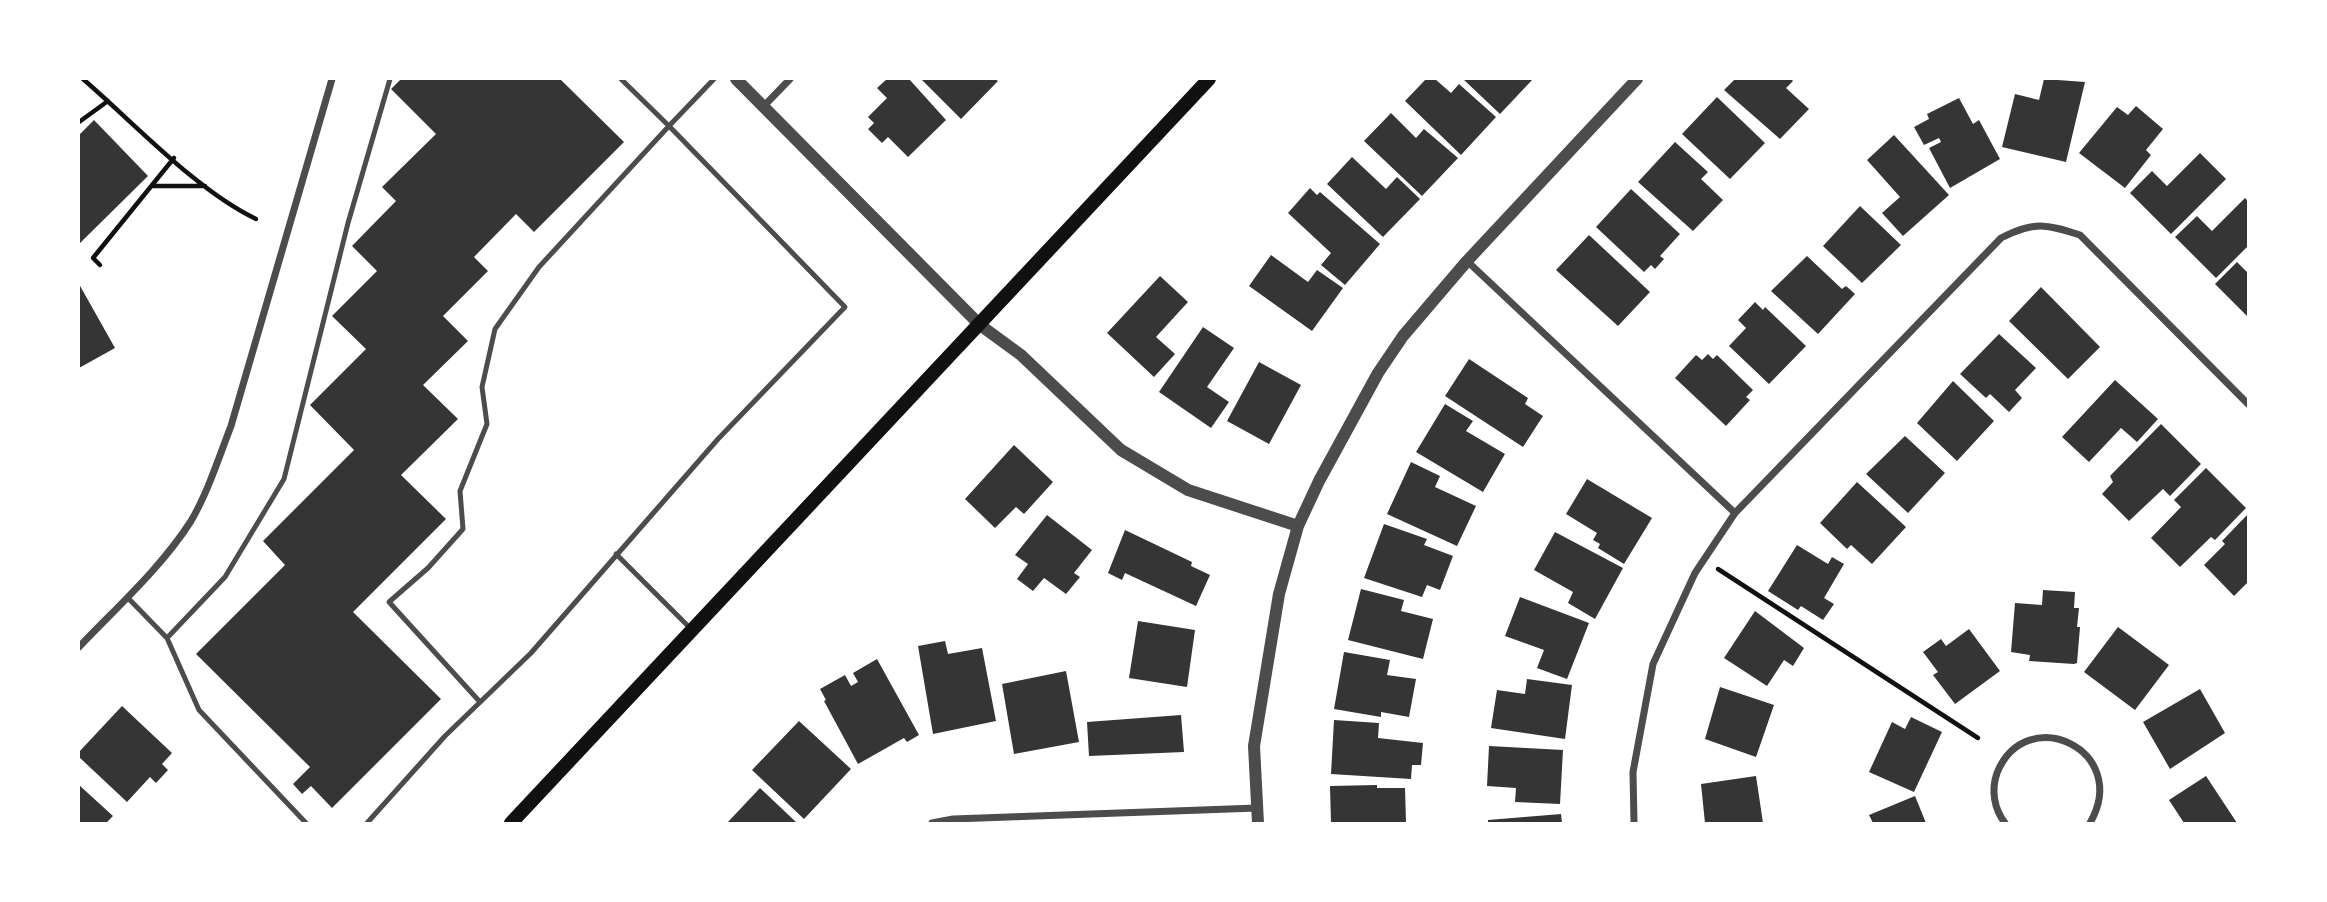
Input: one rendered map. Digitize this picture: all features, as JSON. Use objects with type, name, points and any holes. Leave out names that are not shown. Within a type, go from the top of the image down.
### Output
[{"type":"main road","points":[[511,823],[1209,79]]},
{"type":"street","points":[[79,647],[158,564],[191,520],[211,477],[231,426],[332,79]]},
{"type":"street","points":[[736,79],[980,325],[1021,355],[1121,450],[1188,490],[1298,526]]},
{"type":"street","points":[[763,107],[790,79]]},
{"type":"street","points":[[1258,823],[1254,746],[1279,594],[1298,526],[1378,373],[1403,336],[1467,261],[1637,79]]},
{"type":"street","points":[[1634,823],[1633,772],[1653,664],[1695,573],[1735,513],[2001,238],[2024,226],[2047,224],[2080,235],[2248,404]]},
{"type":"street","points":[[1467,261],[1735,513]]},
{"type":"street","points":[[2005,823],[1994,799],[1994,780],[2001,764],[2013,750],[2028,740],[2046,737],[2063,740],[2079,748],[2091,760],[2099,775],[2101,792],[2098,809],[2090,823]]},
{"type":"street","points":[[932,823],[953,819],[1257,808]]},
{"type":"lane","points":[[167,638],[225,577],[284,478],[344,236],[390,79]]},
{"type":"lane","points":[[367,823],[445,736],[531,653],[718,439],[845,307],[621,79]]},
{"type":"lane","points":[[480,702],[389,602],[429,568],[463,529],[460,491],[487,424],[482,387],[495,329],[539,267],[715,79]]},
{"type":"lane","points":[[616,554],[692,631]]},
{"type":"lane","points":[[127,597],[167,638],[199,710],[306,823]]},
{"type":"path","points":[[83,79],[205,186],[239,211],[257,219]]},
{"type":"path","points":[[79,122],[108,101]]},
{"type":"path","points":[[100,265],[93,258],[174,158]]},
{"type":"path","points":[[151,186],[205,186]]},
{"type":"path","points":[[1718,569],[1978,738]]},
{"type":"building","points":[[401,79],[560,79],[624,142],[534,232],[516,214],[474,257],[488,271],[443,316],[468,341],[423,385],[458,419],[401,475],[446,519],[353,612],[441,699],[332,808],[311,786],[302,794],[293,784],[310,767],[196,654],[285,565],[263,541],[354,450],[310,405],[366,349],[332,316],[377,271],[352,246],[396,201],[382,187],[436,134],[391,89]]},
{"type":"building","points":[[887,79],[909,79],[946,120],[908,157],[888,137],[882,143],[868,129],[874,123],[868,117],[887,98],[877,88]]},
{"type":"building","points":[[921,79],[995,79],[998,81],[961,119]]},
{"type":"building","points":[[1426,79],[1435,79],[1451,93],[1459,84],[1496,117],[1461,155],[1405,101]]},
{"type":"building","points":[[1463,79],[1533,79],[1500,114]]},
{"type":"building","points":[[1735,79],[1791,79],[1793,81],[1786,88],[1809,109],[1780,139],[1724,90]]},
{"type":"building","points":[[2044,79],[2085,82],[2066,162],[2002,147],[2015,94],[2039,100]]},
{"type":"building","points":[[1717,97],[1765,143],[1730,179],[1682,134]]},
{"type":"building","points":[[1959,98],[1973,124],[1979,120],[2000,159],[1950,188],[1929,148],[1941,142],[1939,138],[1924,145],[1914,127],[1929,119],[1927,114]]},
{"type":"building","points":[[2136,106],[2163,129],[2146,150],[2151,155],[2125,188],[2079,153],[2117,107],[2128,115]]},
{"type":"building","points":[[1391,113],[1416,138],[1424,129],[1458,158],[1422,196],[1364,141]]},
{"type":"building","points":[[94,120],[148,176],[79,244],[79,135]]},
{"type":"building","points":[[1894,135],[1949,195],[1903,236],[1882,213],[1900,197],[1867,160]]},
{"type":"building","points":[[1675,142],[1708,172],[1701,179],[1723,200],[1693,231],[1638,182]]},
{"type":"building","points":[[2200,153],[2226,179],[2171,234],[2130,193],[2152,171],[2167,186]]},
{"type":"building","points":[[1352,157],[1386,189],[1397,177],[1420,199],[1383,237],[1327,184]]},
{"type":"building","points":[[1310,188],[1317,195],[1320,192],[1380,244],[1345,285],[1321,265],[1331,253],[1288,213]]},
{"type":"building","points":[[1631,189],[1680,234],[1660,256],[1664,259],[1655,269],[1651,265],[1644,272],[1596,227]]},
{"type":"building","points":[[2245,198],[2248,201],[2248,246],[2216,278],[2175,237],[2197,216],[2212,231]]},
{"type":"building","points":[[1860,206],[1901,245],[1862,283],[1823,246]]},
{"type":"building","points":[[1589,235],[1650,292],[1618,326],[1556,270]]},
{"type":"building","points":[[1271,255],[1308,282],[1317,270],[1343,288],[1312,331],[1249,286]]},
{"type":"building","points":[[1807,256],[1842,289],[1846,286],[1855,294],[1818,334],[1771,291]]},
{"type":"building","points":[[2237,262],[2248,273],[2248,317],[2215,284]]},
{"type":"building","points":[[1160,276],[1188,302],[1156,337],[1175,354],[1154,377],[1107,333]]},
{"type":"building","points":[[79,284],[115,348],[79,368]]},
{"type":"building","points":[[2041,287],[2100,347],[2068,379],[2009,321]]},
{"type":"building","points":[[1755,302],[1763,310],[1765,307],[1806,346],[1769,384],[1729,346],[1746,328],[1738,320]]},
{"type":"building","points":[[1203,327],[1234,348],[1207,387],[1229,402],[1211,428],[1159,392]]},
{"type":"building","points":[[1999,334],[2036,368],[2015,390],[2022,398],[2009,412],[1990,394],[1986,398],[1960,374]]},
{"type":"building","points":[[1708,354],[1713,359],[1717,355],[1753,390],[1746,397],[1750,400],[1726,426],[1675,378],[1696,355],[1702,360]]},
{"type":"building","points":[[1469,359],[1528,398],[1525,404],[1543,416],[1523,447],[1445,396]]},
{"type":"building","points":[[1259,362],[1301,385],[1269,444],[1227,421]]},
{"type":"building","points":[[2115,380],[2158,419],[2137,442],[2121,428],[2089,462],[2062,437]]},
{"type":"building","points":[[1953,381],[1994,421],[1957,461],[1917,423]]},
{"type":"building","points":[[1445,404],[1473,421],[1466,431],[1505,454],[1483,492],[1416,452]]},
{"type":"building","points":[[2161,424],[2201,464],[2170,496],[2163,489],[2129,521],[2102,494],[2113,482],[2110,476]]},
{"type":"building","points":[[1905,436],[1945,473],[1908,513],[1866,474]]},
{"type":"building","points":[[1014,445],[1053,482],[1024,514],[1016,507],[995,528],[965,499]]},
{"type":"building","points":[[1411,462],[1440,476],[1435,487],[1476,506],[1457,546],[1387,514]]},
{"type":"building","points":[[2206,468],[2246,508],[2215,540],[2211,537],[2180,567],[2151,538],[2181,507],[2174,500]]},
{"type":"building","points":[[1587,479],[1652,518],[1624,564],[1598,548],[1600,544],[1593,540],[1597,533],[1566,514]]},
{"type":"building","points":[[1857,482],[1906,527],[1872,564],[1851,545],[1847,549],[1820,523]]},
{"type":"building","points":[[2248,514],[2248,582],[2234,596],[2204,565],[2225,544],[2222,541]]},
{"type":"building","points":[[1047,515],[1092,550],[1074,573],[1080,577],[1066,594],[1044,578],[1033,591],[1017,579],[1028,564],[1015,555]]},
{"type":"building","points":[[1384,524],[1427,539],[1424,545],[1453,556],[1440,590],[1427,585],[1422,597],[1364,578]]},
{"type":"building","points":[[1125,530],[1192,562],[1191,566],[1210,575],[1196,606],[1125,573],[1122,580],[1108,573]]},
{"type":"building","points":[[1555,532],[1623,568],[1595,619],[1568,603],[1573,592],[1534,570]]},
{"type":"building","points":[[1797,545],[1828,564],[1832,557],[1844,564],[1824,598],[1834,604],[1823,620],[1801,606],[1798,610],[1768,591]]},
{"type":"building","points":[[1361,589],[1404,600],[1401,611],[1433,619],[1423,659],[1348,640]]},
{"type":"building","points":[[2043,590],[2075,592],[2074,608],[2079,608],[2077,627],[2080,627],[2077,663],[2029,661],[2030,655],[2011,652],[2015,603],[2042,605]]},
{"type":"building","points":[[1520,597],[1589,623],[1567,679],[1537,668],[1544,650],[1505,636]]},
{"type":"building","points":[[1755,611],[1804,648],[1793,666],[1784,660],[1767,686],[1724,658]]},
{"type":"building","points":[[1138,621],[1195,630],[1187,687],[1129,678]]},
{"type":"building","points":[[2118,627],[2169,665],[2135,710],[2084,672]]},
{"type":"building","points":[[1969,629],[2000,671],[1955,704],[1933,675],[1938,672],[1923,652],[1941,639],[1946,646]]},
{"type":"building","points":[[945,641],[948,654],[982,648],[996,721],[933,734],[918,646]]},
{"type":"building","points":[[1344,652],[1390,660],[1387,675],[1416,679],[1409,717],[1381,712],[1381,717],[1334,709]]},
{"type":"building","points":[[877,659],[919,735],[907,742],[904,738],[858,764],[820,689],[845,675],[851,686],[858,682],[853,673]]},
{"type":"building","points":[[1066,671],[1079,742],[1014,754],[1002,684]]},
{"type":"building","points":[[1527,679],[1572,685],[1565,739],[1491,728],[1497,690],[1525,694]]},
{"type":"building","points":[[1720,687],[1774,705],[1756,757],[1705,739]]},
{"type":"building","points":[[2200,689],[2225,733],[2170,769],[2143,722]]},
{"type":"building","points":[[122,706],[172,753],[162,764],[168,770],[156,783],[150,777],[127,802],[79,757],[79,752]]},
{"type":"building","points":[[1181,715],[1184,752],[1089,756],[1087,722]]},
{"type":"building","points":[[1911,717],[1942,732],[1914,792],[1869,772],[1892,722],[1905,729]]},
{"type":"building","points":[[1334,720],[1379,723],[1378,738],[1423,743],[1421,765],[1412,765],[1411,779],[1331,774]]},
{"type":"building","points":[[799,721],[851,769],[804,819],[752,770]]},
{"type":"building","points":[[1489,746],[1563,750],[1560,804],[1515,802],[1516,788],[1487,786]]},
{"type":"building","points":[[1756,776],[1763,823],[1705,823],[1701,784]]},
{"type":"building","points":[[2206,776],[2237,823],[2184,823],[2169,800]]},
{"type":"building","points":[[79,785],[113,816],[106,823],[79,823]]},
{"type":"building","points":[[1377,785],[1377,788],[1405,788],[1406,823],[1331,823],[1330,786]]},
{"type":"building","points":[[760,788],[797,823],[727,823]]},
{"type":"building","points":[[1915,796],[1926,823],[1873,823],[1869,815]]},
{"type":"building","points":[[1561,814],[1562,823],[1488,823],[1488,820]]}]
